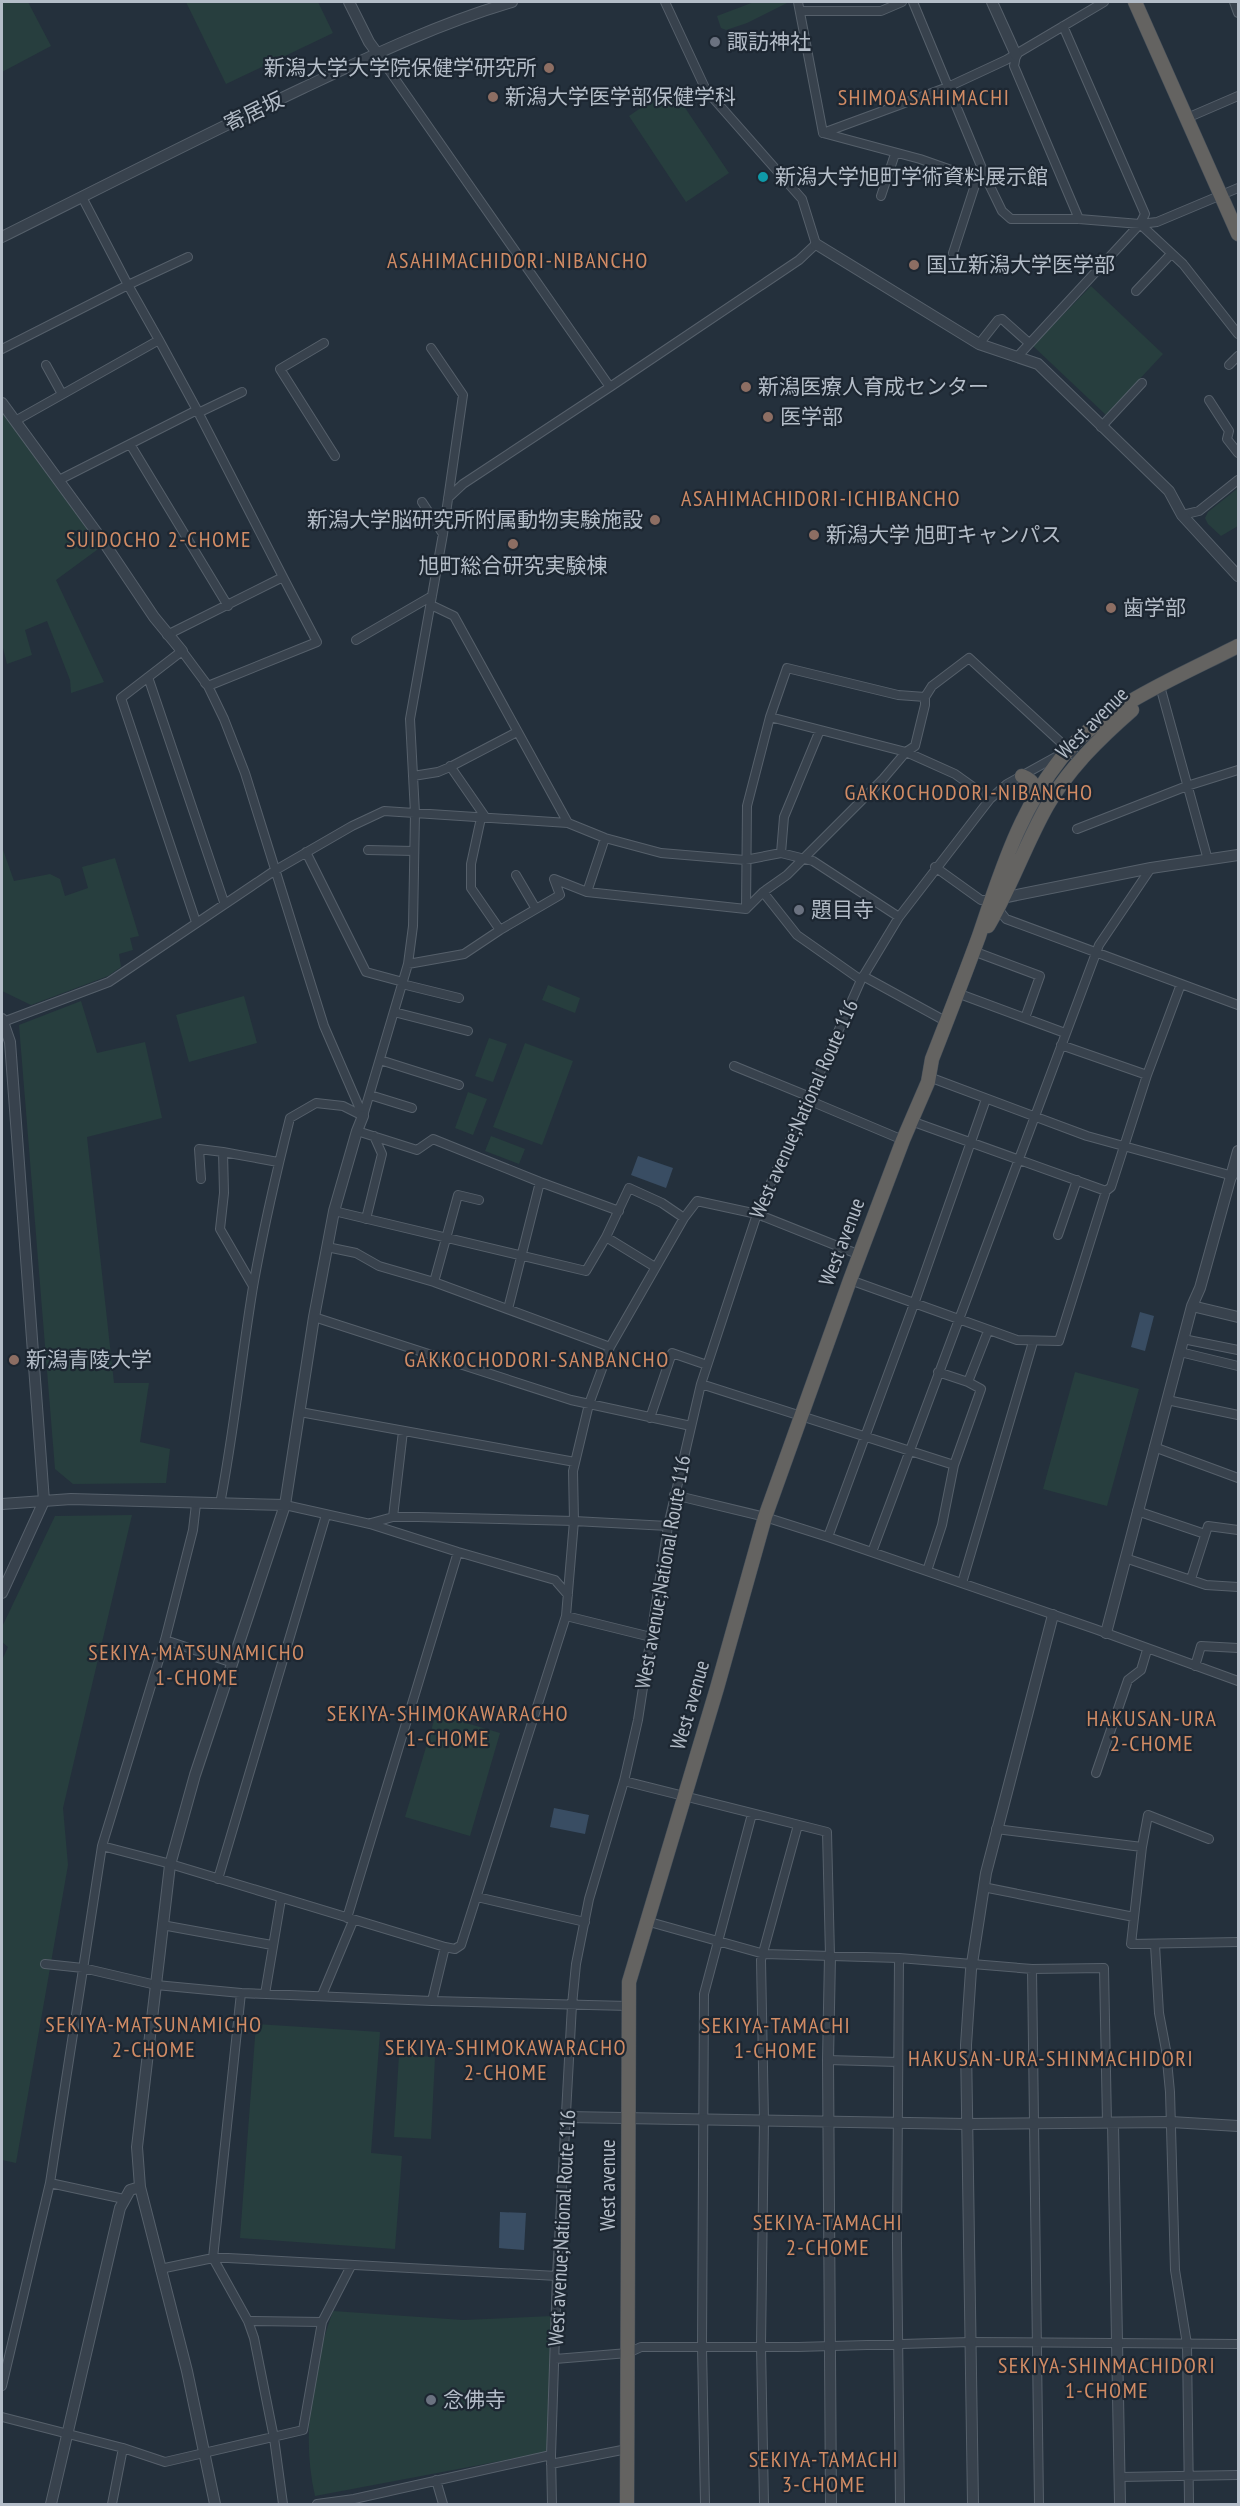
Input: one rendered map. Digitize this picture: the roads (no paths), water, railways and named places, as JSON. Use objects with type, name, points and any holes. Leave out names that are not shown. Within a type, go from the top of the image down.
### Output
[{"type":"highway","points":[[1135,2],[1239,234]]},
{"type":"highway","name":"West avenue","points":[[998,902],[1011,846],[1035,797],[1069,749],[1115,712],[1160,686],[1239,646]]},
{"type":"highway","name":"West avenue","points":[[627,2505],[629,1982],[646,1921],[765,1517],[850,1280],[929,1077],[932,1059],[974,951],[1048,805],[1080,760],[1097,741],[1160,686]]},
{"type":"highway","points":[[1022,776],[1033,783],[1036,788],[1035,797]]},
{"type":"street","points":[[349,2],[369,42],[610,387]]},
{"type":"street","name":"寄居坂","points":[[2,237],[378,53],[478,12],[512,2]]},
{"type":"street","points":[[665,2],[706,90],[802,199],[816,244],[979,344],[1038,364],[1169,491],[1182,515],[1239,576]]},
{"type":"street","points":[[823,133],[799,6],[882,11],[902,2]]},
{"type":"street","points":[[914,2],[981,178],[1002,212],[1011,219],[1078,219],[1140,224],[1157,222],[1239,188]]},
{"type":"street","points":[[992,2],[1016,55],[1014,66],[1078,219]]},
{"type":"street","points":[[823,133],[948,87],[1016,55],[1104,2]]},
{"type":"street","points":[[1234,2],[1239,13]]},
{"type":"street","points":[[1018,356],[1140,224],[1145,214],[1063,26]]},
{"type":"street","points":[[1187,118],[1239,96]]},
{"type":"street","points":[[823,133],[981,178]]},
{"type":"street","points":[[881,196],[896,154]]},
{"type":"street","points":[[952,253],[981,178]]},
{"type":"street","points":[[82,197],[317,642],[208,686]]},
{"type":"street","points":[[1140,224],[1182,264],[1239,334]]},
{"type":"street","points":[[448,498],[463,484],[799,260],[816,244]]},
{"type":"street","points":[[1136,291],[1171,254]]},
{"type":"street","points":[[2,349],[188,257]]},
{"type":"street","points":[[979,344],[998,320],[1002,319],[1029,343]]},
{"type":"street","points":[[15,421],[159,340]]},
{"type":"street","points":[[324,343],[280,369],[335,456]]},
{"type":"street","points":[[215,2505],[187,2371],[140,2187],[137,2147],[170,1865],[195,1774],[285,1505],[314,1317],[334,1211],[408,964],[413,926],[415,813],[410,719],[443,534],[463,395],[431,348]]},
{"type":"street","points":[[1229,365],[1239,356]]},
{"type":"street","points":[[46,365],[62,394]]},
{"type":"street","points":[[1101,427],[1142,383]]},
{"type":"street","points":[[59,480],[197,411],[242,392]]},
{"type":"street","points":[[1209,400],[1229,432],[1227,439],[1239,453]]},
{"type":"street","points":[[2,403],[59,480],[167,635],[208,686],[224,719],[244,773],[324,1026],[363,1116]]},
{"type":"street","points":[[130,444],[228,606]]},
{"type":"street","points":[[1182,515],[1199,511],[1239,480]]},
{"type":"street","points":[[422,502],[443,534]]},
{"type":"street","points":[[167,635],[283,577]]},
{"type":"street","points":[[356,639],[431,601]]},
{"type":"street","points":[[431,601],[453,616],[568,823]]},
{"type":"street","points":[[182,651],[121,698],[196,922]]},
{"type":"street","points":[[408,964],[464,954],[560,895],[554,879],[587,892],[746,909],[787,875],[883,779],[906,752],[915,746],[925,697],[932,686],[969,658],[1080,760]]},
{"type":"street","points":[[746,909],[747,806],[770,717],[787,668],[898,695],[925,697]]},
{"type":"street","points":[[148,677],[224,902]]},
{"type":"street","points":[[1160,686],[1208,860]]},
{"type":"street","points":[[770,717],[906,752],[955,774],[990,800]]},
{"type":"street","points":[[781,853],[784,817],[820,730]]},
{"type":"street","points":[[413,776],[438,772],[517,732]]},
{"type":"street","name":"West avenue;National Route 116","points":[[552,2505],[551,2460],[557,2276],[576,1964],[638,1720],[668,1526],[701,1384],[758,1214],[862,978],[899,917],[935,867],[990,800],[1022,776],[1069,749]]},
{"type":"street","points":[[450,766],[483,818],[471,864],[471,888],[500,930]]},
{"type":"street","points":[[1077,828],[1187,786],[1239,770]]},
{"type":"street","points":[[2,1593],[44,1501],[10,1042],[2,1021],[109,982],[224,902],[306,852],[384,811],[568,823],[605,838],[661,853],[745,860],[781,853],[813,861],[899,917]]},
{"type":"street","points":[[587,892],[605,838]]},
{"type":"street","points":[[368,850],[414,851]]},
{"type":"street","points":[[306,852],[366,972],[459,998]]},
{"type":"street","points":[[935,867],[981,900],[998,902],[1151,868],[1239,855]]},
{"type":"street","points":[[872,1552],[1099,945],[1151,868]]},
{"type":"street","points":[[516,875],[536,909]]},
{"type":"street","points":[[764,892],[797,935],[862,978],[947,1022]]},
{"type":"street","points":[[998,902],[1006,919],[1239,1005]]},
{"type":"street","points":[[974,951],[1041,976],[1025,1018]]},
{"type":"street","points":[[850,1280],[1017,1340],[1059,1341],[1106,1191],[1111,1187],[1181,984]]},
{"type":"street","points":[[957,993],[1065,1033]]},
{"type":"street","points":[[394,1012],[468,1031]]},
{"type":"street","points":[[1061,1045],[1148,1075]]},
{"type":"street","points":[[380,1060],[459,1085]]},
{"type":"street","points":[[734,1066],[903,1140]]},
{"type":"street","points":[[929,1077],[1123,1147],[1233,1176]]},
{"type":"street","points":[[370,1095],[412,1108]]},
{"type":"street","points":[[828,1537],[914,1304],[986,1099]]},
{"type":"street","points":[[220,1504],[234,1432],[235,1402],[253,1287],[278,1162],[290,1118],[316,1103],[343,1106],[363,1116]]},
{"type":"street","points":[[911,1121],[1020,1158],[1106,1191]]},
{"type":"street","points":[[357,1131],[417,1150],[433,1139],[540,1182],[619,1210]]},
{"type":"street","points":[[366,1220],[382,1154],[374,1136]]},
{"type":"street","points":[[201,1179],[199,1149],[278,1162]]},
{"type":"street","points":[[1106,1633],[1192,1306],[1200,1288],[1239,1150]]},
{"type":"street","points":[[223,1152],[224,1193],[220,1229],[253,1287]]},
{"type":"street","points":[[1058,1235],[1077,1180]]},
{"type":"street","points":[[508,1310],[540,1182]]},
{"type":"street","points":[[334,1211],[586,1271],[606,1237],[629,1188],[662,1203],[684,1218]]},
{"type":"street","points":[[434,1282],[458,1195],[480,1200]]},
{"type":"street","points":[[102,1846],[455,1949],[460,1945],[477,1897],[566,1616],[574,1521],[575,1462],[589,1404],[610,1347],[655,1267],[684,1218],[697,1201],[758,1214],[860,1255]]},
{"type":"street","points":[[606,1237],[655,1267]]},
{"type":"street","points":[[327,1247],[356,1253],[379,1266],[434,1282],[610,1347]]},
{"type":"street","points":[[1192,1306],[1239,1317]]},
{"type":"street","points":[[314,1317],[504,1380],[589,1404],[691,1426]]},
{"type":"street","points":[[968,1382],[988,1331]]},
{"type":"street","points":[[1183,1339],[1239,1350]]},
{"type":"street","points":[[962,1583],[1032,1342]]},
{"type":"street","points":[[1180,1352],[1239,1366]]},
{"type":"street","points":[[650,1418],[672,1353],[707,1365]]},
{"type":"street","points":[[927,1571],[942,1525],[954,1465],[981,1389],[939,1372]]},
{"type":"street","points":[[701,1384],[954,1465]]},
{"type":"street","points":[[1167,1400],[1239,1414]]},
{"type":"street","points":[[300,1412],[575,1462]]},
{"type":"street","points":[[393,1517],[403,1431]]},
{"type":"street","points":[[1154,1447],[1239,1478]]},
{"type":"street","points":[[674,1495],[765,1517],[828,1537],[1239,1681]]},
{"type":"street","points":[[2,1504],[71,1499],[285,1505],[370,1524],[555,1580],[568,1595]]},
{"type":"street","points":[[2,2386],[50,2183],[102,1846],[165,1640],[193,1530],[196,1504]]},
{"type":"street","points":[[1137,1511],[1205,1534]]},
{"type":"street","points":[[218,1879],[326,1515]]},
{"type":"street","points":[[370,1524],[393,1517],[574,1521],[668,1526]]},
{"type":"street","points":[[1191,1579],[1210,1525],[1239,1530]]},
{"type":"street","points":[[322,1995],[350,1919],[458,1552]]},
{"type":"street","points":[[1125,1558],[1206,1585],[1239,1587]]},
{"type":"street","points":[[973,2505],[966,2045],[972,1964],[983,1887],[996,1829],[1053,1615]]},
{"type":"street","points":[[566,1616],[651,1637]]},
{"type":"street","points":[[165,1640],[233,1663]]},
{"type":"street","points":[[1195,1666],[1201,1646],[1239,1648]]},
{"type":"street","points":[[1096,1773],[1128,1680],[1141,1670],[1147,1650]]},
{"type":"street","points":[[624,1781],[827,1832],[830,1956],[828,2060],[831,2505]]},
{"type":"street","points":[[705,2505],[702,2347],[704,1994],[752,1814]]},
{"type":"street","points":[[1209,1839],[1148,1815],[1131,1944],[1239,1942]]},
{"type":"street","points":[[764,2505],[761,2346],[764,2120],[761,1960],[798,1825]]},
{"type":"street","points":[[996,1829],[1142,1847]]},
{"type":"street","points":[[983,1887],[1134,1917]]},
{"type":"street","points":[[477,1897],[585,1922]]},
{"type":"street","points":[[266,1994],[280,1899]]},
{"type":"street","points":[[646,1921],[764,1954],[899,1958],[1032,1969],[1104,1968],[1117,2343],[1120,2505]]},
{"type":"street","points":[[162,1925],[272,1945]]},
{"type":"street","points":[[1155,1945],[1159,2013],[1166,2050],[1172,2122],[1175,2270],[1187,2344],[1189,2505]]},
{"type":"street","points":[[432,2001],[445,1947]]},
{"type":"street","points":[[899,1958],[897,2123],[900,2505]]},
{"type":"street","points":[[45,1964],[82,1968],[156,1985],[241,1993],[629,2006]]},
{"type":"street","points":[[1032,1969],[1039,2505]]},
{"type":"street","points":[[241,1993],[213,2258],[248,2321],[254,2338],[274,2438],[283,2505]]},
{"type":"street","points":[[828,2060],[898,2062]]},
{"type":"street","points":[[567,2117],[829,2123],[1172,2122],[1239,2126]]},
{"type":"street","points":[[50,2183],[124,2199]]},
{"type":"street","points":[[51,2505],[124,2199],[130,2190],[140,2187]]},
{"type":"street","points":[[160,2269],[213,2258],[557,2276]]},
{"type":"street","points":[[2,2417],[123,2448],[165,2462],[203,2451],[274,2438],[303,2430],[322,2322],[351,2266]]},
{"type":"street","points":[[248,2321],[322,2322]]},
{"type":"street","points":[[555,2359],[628,2353],[641,2347],[829,2346],[970,2342],[1239,2344]]},
{"type":"street","points":[[112,2505],[123,2448]]},
{"type":"street","points":[[317,2505],[436,2480],[627,2449]]},
{"type":"street","points":[[1120,2477],[1239,2475]]},
{"type":"street","points":[[436,2480],[443,2505]]},
{"type":"water","points":[[638,1156],[673,1168],[666,1188],[631,1175]]},
{"type":"water","points":[[1140,1312],[1154,1316],[1145,1351],[1131,1347]]},
{"type":"water","points":[[554,1808],[589,1815],[585,1834],[550,1827]]},
{"type":"water","points":[[500,2212],[526,2213],[524,2250],[499,2248]]},
{"type":"place","name":"諏訪神社","points":[[715,42]]},
{"type":"place","name":"新潟大学大学院保健学研究所","points":[[549,68]]},
{"type":"place","name":"新潟大学医学部保健学科","points":[[493,97]]},
{"type":"place","name":"新潟大学旭町学術資料展示館","points":[[763,177]]},
{"type":"place","name":"国立新潟大学医学部","points":[[914,265]]},
{"type":"place","name":"新潟医療人育成センター","points":[[746,387]]},
{"type":"place","name":"医学部","points":[[768,417]]},
{"type":"place","name":"新潟大学脳研究所附属動物実験施設","points":[[655,520]]},
{"type":"place","name":"新潟大学 旭町キャンパス","points":[[814,535]]},
{"type":"place","name":"旭町総合研究実験棟","points":[[513,544]]},
{"type":"place","name":"歯学部","points":[[1111,608]]},
{"type":"place","name":"題目寺","points":[[799,910]]},
{"type":"place","name":"新潟青陵大学","points":[[14,1360]]},
{"type":"place","name":"念佛寺","points":[[431,2400]]},
{"type":"district","name":"SHIMOASAHIMACHI","points":[[924,97]]},
{"type":"district","name":"ASAHIMACHIDORI-NIBANCHO","points":[[518,260]]},
{"type":"district","name":"ASAHIMACHIDORI-ICHIBANCHO","points":[[821,498]]},
{"type":"district","name":"SUIDOCHO 2-CHOME","points":[[159,539]]},
{"type":"district","name":"GAKKOCHODORI-NIBANCHO","points":[[969,792]]},
{"type":"district","name":"GAKKOCHODORI-SANBANCHO","points":[[537,1359]]},
{"type":"district","name":"SEKIYA-MATSUNAMICHO 1-CHOME","points":[[197,1664]]},
{"type":"district","name":"SEKIYA-SHIMOKAWARACHO 1-CHOME","points":[[448,1726]]},
{"type":"district","name":"HAKUSAN-URA 2-CHOME","points":[[1152,1730]]},
{"type":"district","name":"SEKIYA-MATSUNAMICHO 2-CHOME","points":[[154,2036]]},
{"type":"district","name":"SEKIYA-TAMACHI 1-CHOME","points":[[776,2038]]},
{"type":"district","name":"HAKUSAN-URA-SHINMACHIDORI","points":[[1051,2058]]},
{"type":"district","name":"SEKIYA-SHIMOKAWARACHO 2-CHOME","points":[[506,2060]]},
{"type":"district","name":"SEKIYA-TAMACHI 2-CHOME","points":[[828,2234]]},
{"type":"district","name":"SEKIYA-SHINMACHIDORI 1-CHOME","points":[[1107,2378]]},
{"type":"district","name":"SEKIYA-TAMACHI 3-CHOME","points":[[824,2472]]}]
